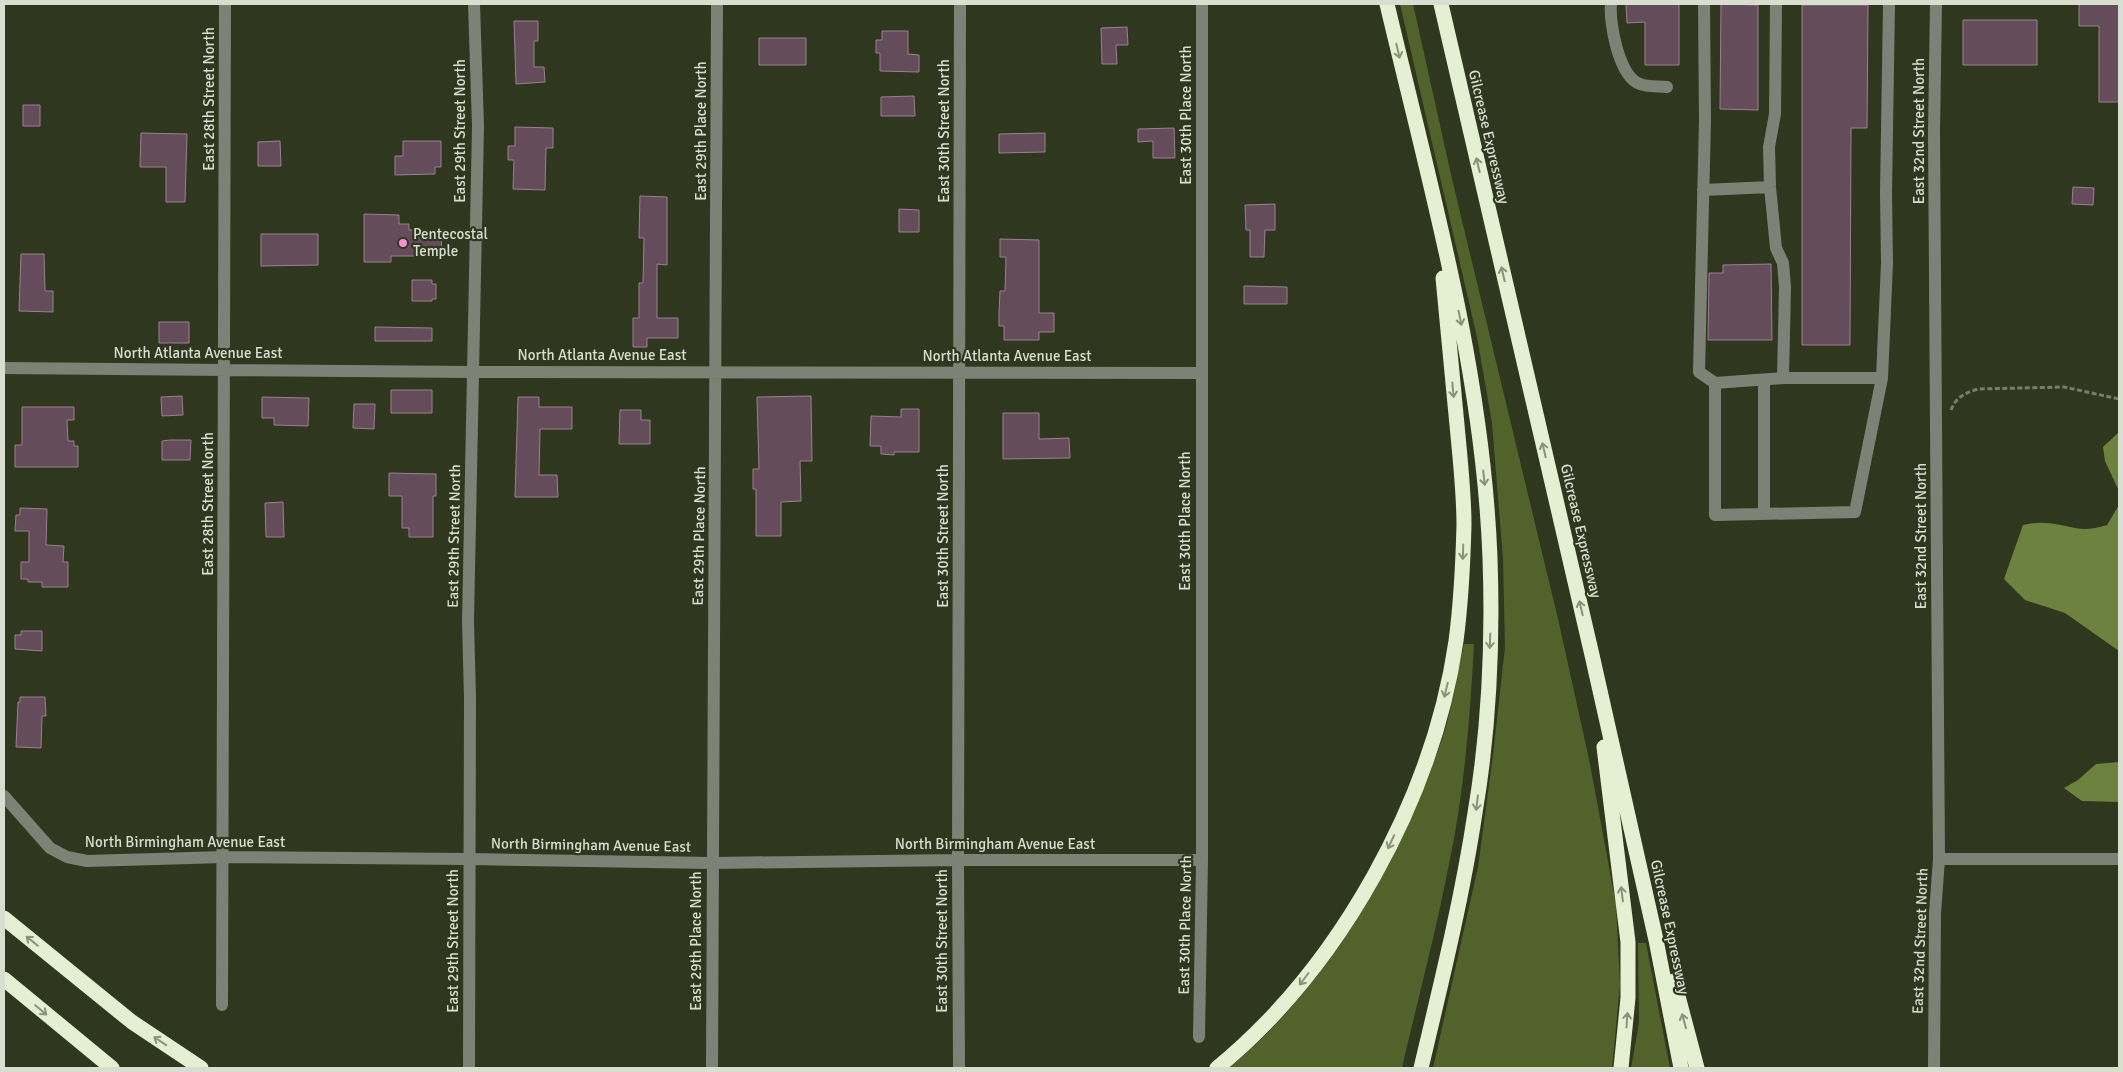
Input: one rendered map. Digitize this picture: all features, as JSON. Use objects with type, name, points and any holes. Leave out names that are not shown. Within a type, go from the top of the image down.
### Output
[{"type":"highway","points":[[1387,4],[1464,335],[1480,445],[1490,559],[1487,706],[1476,810],[1452,934],[1421,1068]]},
{"type":"highway","name":"Gilcrease Expressway","points":[[1441,4],[1592,656],[1656,940],[1681,1068]]},
{"type":"highway","points":[[1217,1068],[1265,1023],[1300,985],[1359,903],[1380,866],[1405,811],[1425,760],[1446,689],[1456,642],[1464,522],[1438,219]]},
{"type":"highway","points":[[1592,656],[1628,942],[1628,998],[1621,1068]]},
{"type":"highway","points":[[1614,754],[1697,1068]]},
{"type":"highway","points":[[4,918],[132,1022],[200,1068]]},
{"type":"highway","points":[[4,979],[112,1068]]},
{"type":"street","name":"East 28th Street North","points":[[222,1005],[226,4]]},
{"type":"street","name":"East 29th Street North","points":[[469,1068],[470,698],[468,621],[478,126],[474,4]]},
{"type":"street","name":"East 29th Place North","points":[[712,1068],[717,371],[717,4]]},
{"type":"street","name":"East 30th Street North","points":[[959,1068],[960,4]]},
{"type":"street","name":"East 30th Place North","points":[[1199,1037],[1202,860],[1202,4]]},
{"type":"street","points":[[1611,4],[1614,38],[1620,59],[1632,79],[1640,85],[1667,87]]},
{"type":"street","points":[[1704,4],[1703,190],[1699,372],[1715,383],[1783,378],[1882,378]]},
{"type":"street","points":[[1776,4],[1775,114],[1769,147],[1770,187],[1776,248],[1783,263],[1785,287],[1783,378]]},
{"type":"street","points":[[1715,383],[1715,515],[1855,512],[1882,378],[1888,263],[1886,193],[1889,4]]},
{"type":"street","name":"East 32nd Street North","points":[[1934,1068],[1935,914],[1939,859],[1934,143],[1936,4]]},
{"type":"street","points":[[1703,190],[1770,187]]},
{"type":"street","name":"North Atlanta Avenue East","points":[[4,368],[473,372],[1201,373]]},
{"type":"street","points":[[1764,380],[1764,514]]},
{"type":"street","name":"North Birmingham Avenue East","points":[[4,796],[50,848],[66,857],[87,861],[224,857],[712,863],[1202,860]]},
{"type":"street","points":[[1939,859],[2119,859]]},
{"type":"path","points":[[1950,413],[1958,398],[1967,392],[1978,389],[2064,386],[2119,399]]},
{"type":"shaded area","points":[[1400,4],[1413,4],[1452,179],[1559,623],[1590,764],[1616,905],[1620,985],[1612,1068],[1433,1068],[1478,867],[1505,647],[1503,559],[1492,423],[1477,337]]},
{"type":"shaded area","points":[[2119,432],[2119,491],[2105,461],[2103,447]]},
{"type":"shaded area","points":[[2119,505],[2119,651],[2065,613],[2025,600],[2004,579],[2023,525],[2052,523],[2080,529],[2097,528],[2107,525]]},
{"type":"shaded area","points":[[1464,644],[1474,644],[1468,729],[1454,841],[1402,1068],[1229,1068],[1265,1035],[1299,998],[1330,959],[1384,873],[1407,828],[1443,736]]},
{"type":"shaded area","points":[[2119,762],[2119,802],[2082,801],[2064,788],[2078,780],[2096,764]]},
{"type":"shaded area","points":[[1638,943],[1646,943],[1670,1068],[1631,1068],[1639,1023]]},
{"type":"building","points":[[1626,4],[1679,4],[1679,65],[1645,65],[1645,22],[1627,23]]},
{"type":"building","points":[[1721,4],[1758,5],[1758,110],[1720,109]]},
{"type":"building","points":[[2079,4],[2119,4],[2119,102],[2099,102],[2099,26],[2079,26]]},
{"type":"building","points":[[1802,5],[1868,5],[1867,128],[1851,128],[1850,345],[1802,345]]},
{"type":"building","points":[[1963,20],[2037,20],[2037,65],[1963,65]]},
{"type":"building","points":[[514,21],[538,21],[538,41],[534,41],[534,67],[544,67],[545,82],[516,84]]},
{"type":"building","points":[[1127,27],[1128,45],[1116,45],[1117,64],[1102,64],[1101,28]]},
{"type":"building","points":[[882,31],[908,31],[908,54],[919,55],[919,72],[880,71],[880,53],[876,53],[876,40],[882,40]]},
{"type":"building","points":[[759,38],[806,38],[806,65],[759,65]]},
{"type":"building","points":[[914,96],[915,116],[881,116],[881,97]]},
{"type":"building","points":[[23,105],[40,105],[40,126],[23,126]]},
{"type":"building","points":[[515,127],[553,128],[553,148],[546,148],[545,190],[513,189],[514,160],[508,160],[508,146],[515,146]]},
{"type":"building","points":[[1174,128],[1175,158],[1153,158],[1153,141],[1138,142],[1138,129]]},
{"type":"building","points":[[141,133],[187,134],[185,202],[166,202],[166,167],[140,167]]},
{"type":"building","points":[[1045,133],[1045,152],[999,153],[999,134]]},
{"type":"building","points":[[280,141],[281,166],[258,166],[258,142]]},
{"type":"building","points":[[403,141],[441,141],[441,167],[435,167],[435,174],[395,175],[395,156],[403,156]]},
{"type":"building","points":[[2073,187],[2094,188],[2093,205],[2072,204]]},
{"type":"building","points":[[640,196],[667,197],[667,265],[657,264],[657,318],[678,318],[678,338],[647,338],[647,347],[633,347],[633,318],[639,318],[639,283],[643,283],[644,238],[639,238]]},
{"type":"building","points":[[1275,204],[1275,230],[1265,230],[1264,257],[1250,257],[1250,230],[1246,230],[1245,205]]},
{"type":"building","points":[[899,209],[919,210],[919,232],[899,232]]},
{"type":"building","name":"Pentecostal Temple","points":[[364,214],[399,215],[399,224],[409,224],[409,230],[442,230],[441,256],[391,256],[391,262],[364,262]]},
{"type":"building","points":[[261,234],[318,234],[318,265],[261,266]]},
{"type":"building","points":[[1000,239],[1039,240],[1039,313],[1054,313],[1054,332],[1039,332],[1039,340],[1004,340],[1004,326],[999,326],[999,313],[1000,291],[1005,291],[1006,257],[1000,257]]},
{"type":"building","points":[[21,254],[44,254],[45,291],[53,291],[53,312],[19,311]]},
{"type":"building","points":[[1771,264],[1772,340],[1708,340],[1709,273],[1723,273],[1723,265]]},
{"type":"building","points":[[412,280],[432,280],[432,284],[436,284],[436,299],[432,299],[432,301],[412,301]]},
{"type":"building","points":[[1244,286],[1287,287],[1287,304],[1244,304]]},
{"type":"building","points":[[159,322],[189,322],[189,343],[159,343]]},
{"type":"building","points":[[375,327],[432,328],[432,341],[375,341]]},
{"type":"building","points":[[391,390],[432,390],[432,413],[391,413]]},
{"type":"building","points":[[182,396],[183,415],[162,416],[161,397]]},
{"type":"building","points":[[811,396],[812,461],[800,461],[801,501],[781,502],[781,536],[756,536],[756,489],[753,489],[753,469],[759,469],[757,397]]},
{"type":"building","points":[[262,397],[309,398],[308,426],[274,425],[274,418],[262,418]]},
{"type":"building","points":[[518,397],[539,397],[539,407],[572,407],[572,429],[540,429],[539,475],[557,475],[558,497],[515,497]]},
{"type":"building","points":[[354,404],[375,404],[374,429],[353,428]]},
{"type":"building","points":[[22,407],[74,407],[74,420],[67,420],[68,441],[74,441],[74,446],[78,446],[78,467],[15,467],[15,445],[22,445]]},
{"type":"building","points":[[901,409],[919,409],[919,452],[894,452],[894,455],[881,454],[881,446],[870,446],[871,416],[901,417]]},
{"type":"building","points":[[620,410],[641,410],[641,420],[650,420],[650,444],[619,444]]},
{"type":"building","points":[[1003,413],[1039,413],[1039,439],[1069,438],[1070,458],[1003,459]]},
{"type":"building","points":[[191,440],[190,460],[162,460],[162,441]]},
{"type":"building","points":[[389,473],[436,474],[436,496],[433,496],[433,537],[409,537],[409,528],[402,528],[402,496],[389,496]]},
{"type":"building","points":[[283,502],[284,537],[266,537],[265,503]]},
{"type":"building","points":[[20,508],[47,509],[46,545],[64,546],[63,562],[68,562],[68,587],[42,587],[42,582],[28,582],[28,579],[21,579],[21,562],[29,562],[29,531],[15,531],[16,515],[20,515]]},
{"type":"building","points":[[21,631],[42,631],[42,651],[15,649],[15,635],[21,635]]},
{"type":"building","points":[[20,697],[45,697],[46,716],[42,716],[41,748],[16,747],[18,702],[20,702]]},
{"type":"place","name":"Pentecostal Temple","points":[[403,243]]}]
